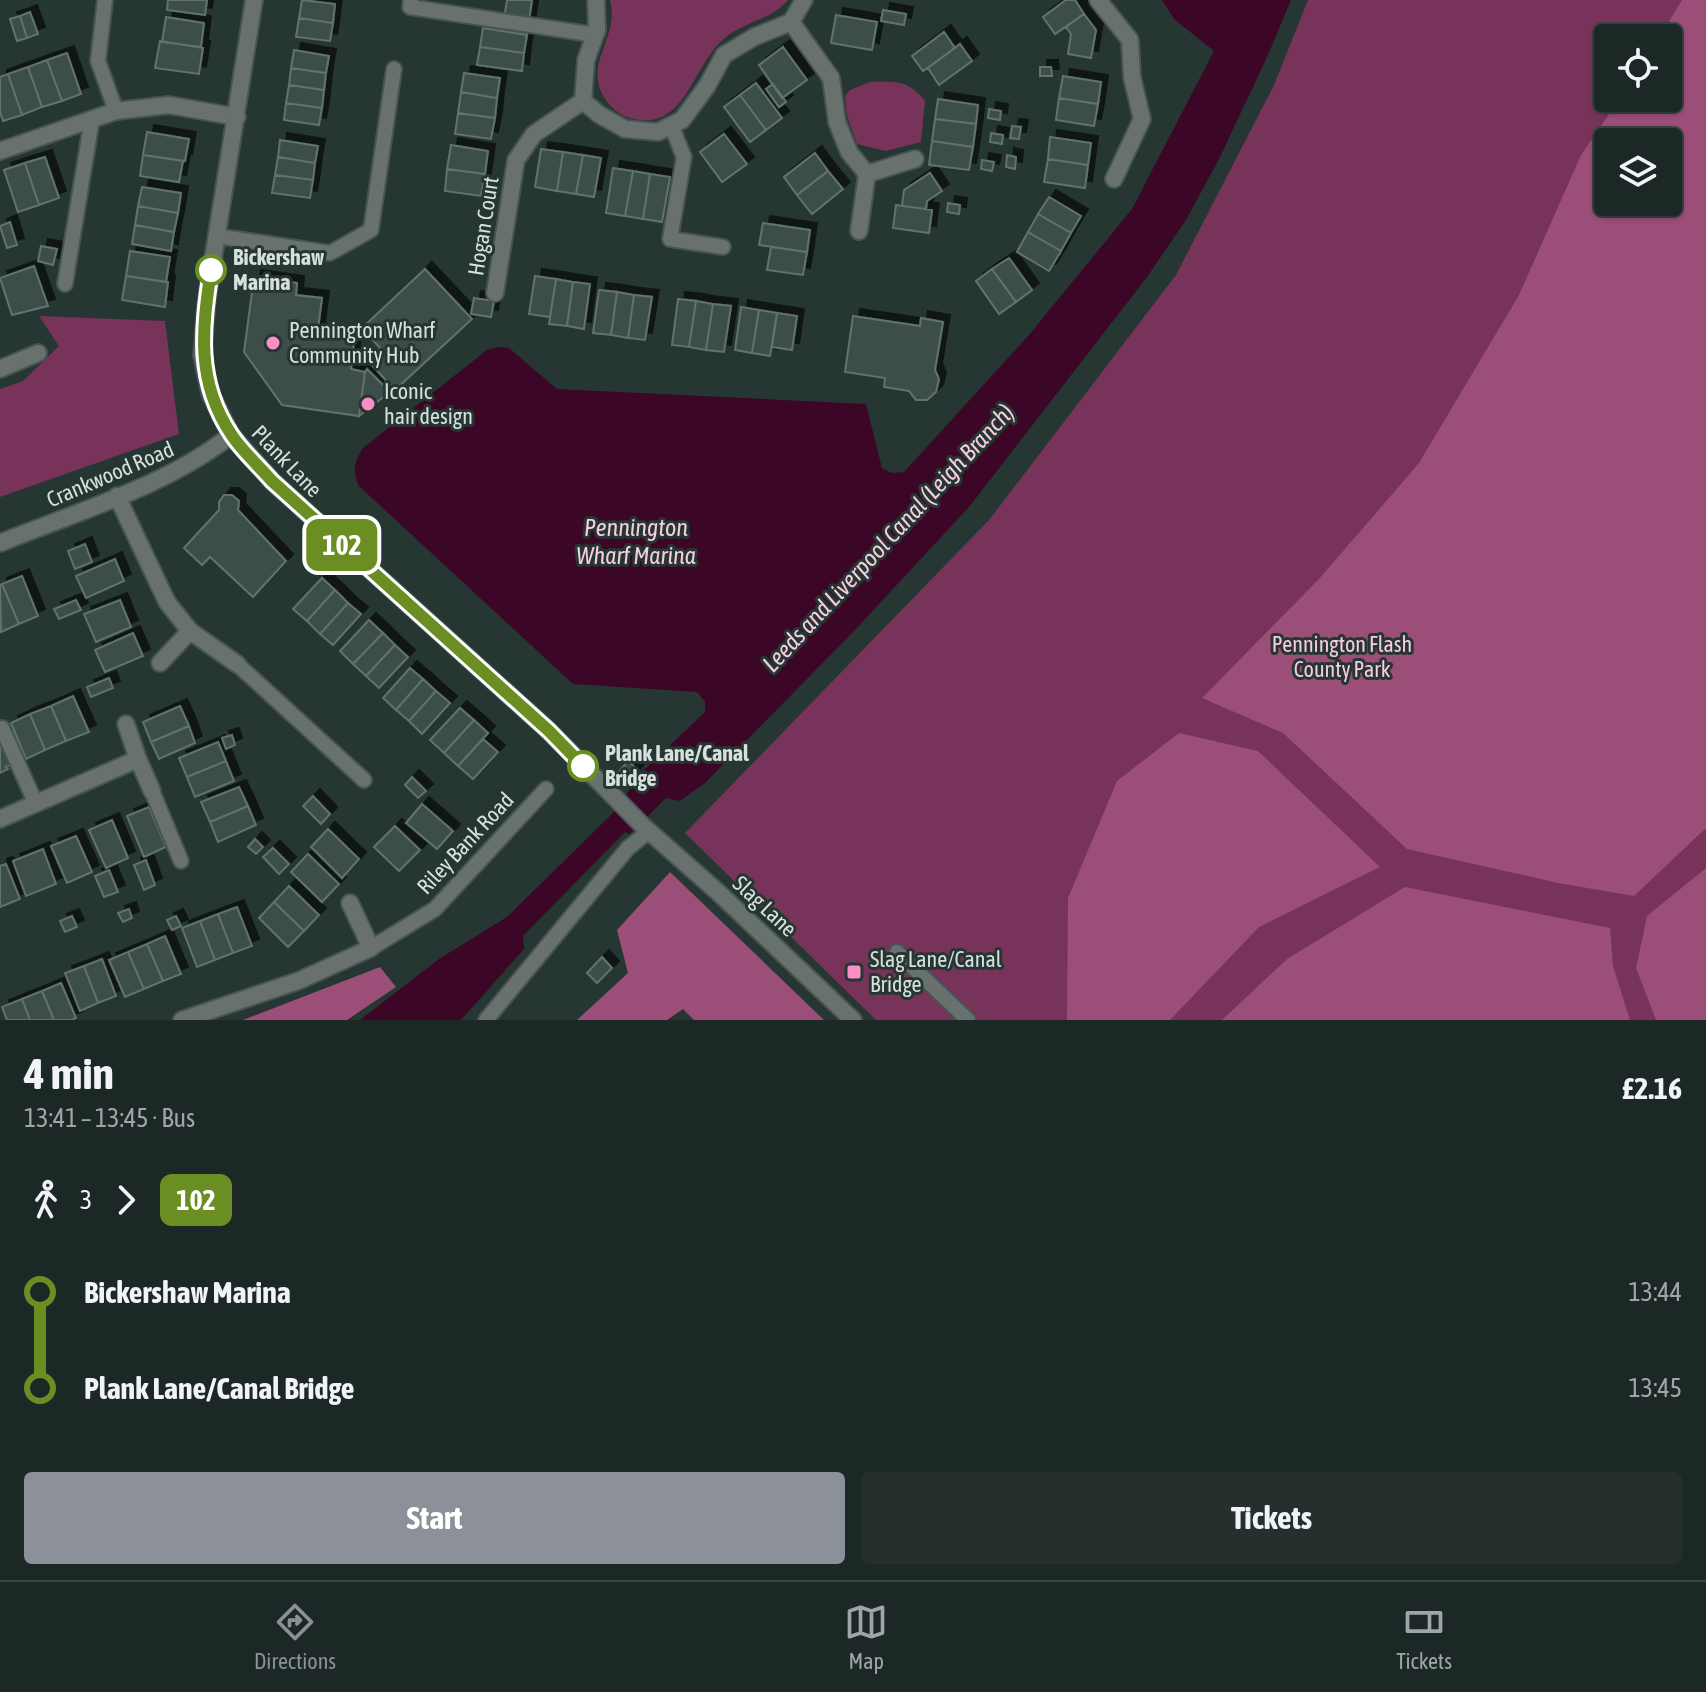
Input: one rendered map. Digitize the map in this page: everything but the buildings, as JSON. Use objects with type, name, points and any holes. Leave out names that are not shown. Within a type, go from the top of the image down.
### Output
[{"type":"street","name":"Plank Lane","points":[[254,0],[207,297],[202,355],[210,393],[231,435],[272,481],[549,731],[646,829]]},
{"type":"street","points":[[596,0],[596,35],[586,60],[583,101],[625,129],[658,132],[682,120],[707,86],[724,55],[754,37],[791,22],[804,0]]},
{"type":"street","points":[[1098,0],[1130,40],[1132,77],[1142,119],[1114,179]]},
{"type":"street","points":[[791,22],[831,78],[837,122],[849,152],[867,174],[859,231]]},
{"type":"street","name":"Hogan Court","points":[[495,293],[516,160],[534,134],[583,101]]},
{"type":"street","points":[[0,151],[116,111],[169,105],[237,117]]},
{"type":"street","points":[[867,174],[915,159]]},
{"type":"street","points":[[0,369],[38,353]]},
{"type":"street","name":"Crankwood Road","points":[[0,543],[174,473],[231,435]]},
{"type":"street","points":[[117,496],[167,602],[190,631],[237,664]]},
{"type":"street","points":[[160,663],[190,631]]},
{"type":"street","points":[[126,724],[152,791]]},
{"type":"street","points":[[0,819],[138,759]]},
{"type":"street","name":"Slag Lane","points":[[646,829],[720,894],[853,1020]]},
{"type":"street","points":[[350,903],[371,948]]},
{"type":"street","name":"Riley Bank Road","points":[[182,1020],[298,981],[371,948]]},
{"type":"lane","points":[[105,0],[98,61],[116,111]]},
{"type":"lane","points":[[411,0],[410,7],[596,35]]},
{"type":"lane","points":[[216,236],[330,253],[371,230],[394,69]]},
{"type":"lane","points":[[65,284],[92,119]]},
{"type":"lane","points":[[671,125],[684,157],[670,239],[723,247]]},
{"type":"lane","points":[[237,664],[364,780]]},
{"type":"lane","points":[[2,728],[36,804]]},
{"type":"lane","name":"Riley Bank Road","points":[[371,948],[435,909],[546,789]]},
{"type":"lane","points":[[152,791],[181,861]]},
{"type":"lane","points":[[486,1020],[646,829]]},
{"type":"lane","points":[[897,952],[968,1020]]},
{"type":"green space","points":[[610,0],[788,0],[774,12],[725,38],[676,107],[664,116],[649,120],[620,114],[608,103],[600,89],[598,67],[611,25]]},
{"type":"green space","name":"Pennington Flash County Park","points":[[1308,0],[1706,0],[1706,1020],[876,1020],[685,833],[989,520],[1176,275],[1274,85]]},
{"type":"green space","points":[[1682,0],[1706,0],[1706,828],[1634,896],[1558,883],[1407,849],[1283,733],[1202,698],[1319,579],[1419,463],[1519,295],[1581,155],[1594,136],[1594,216],[1682,216],[1682,128],[1599,128],[1610,112],[1682,112],[1682,24],[1667,24]]},
{"type":"green space","points":[[870,82],[907,85],[925,101],[921,142],[886,151],[857,144],[847,116],[845,96],[850,90]]},
{"type":"green space","points":[[39,316],[165,321],[179,434],[0,497],[0,389],[23,381],[59,346]]},
{"type":"green space","points":[[1179,733],[1258,751],[1380,867],[1259,927],[1170,1020],[1067,1020],[1068,898],[1117,781]]},
{"type":"green space","points":[[1706,868],[1706,1020],[1656,1020],[1636,968],[1647,916]]},
{"type":"green space","points":[[670,872],[824,1020],[694,1020],[683,1009],[667,1020],[577,1020],[628,973],[617,930]]},
{"type":"green space","points":[[1405,887],[1610,928],[1613,966],[1630,1020],[1222,1020],[1287,959]]},
{"type":"green space","points":[[380,967],[396,987],[347,1020],[243,1020]]},
{"type":"water","name":"Pennington Wharf Marina","points":[[1162,0],[1291,0],[1219,159],[1186,220],[1147,277],[969,507],[854,631],[705,783],[680,801],[666,798],[630,834],[625,832],[523,936],[524,949],[461,1020],[360,1020],[439,959],[507,917],[613,813],[644,770],[705,712],[705,702],[697,692],[573,684],[359,486],[355,467],[363,448],[487,350],[498,347],[509,348],[557,389],[866,404],[882,468],[892,473],[904,472],[1029,335],[1132,209],[1214,51],[1174,19]]},
{"type":"bus line","name":"102","points":[[211,270],[202,355],[210,393],[231,435],[272,481],[549,731],[583,766]]},
{"type":"place","name":"Bickershaw Marina","points":[[211,270]]},
{"type":"place","name":"Pennington Wharf Community Hub","points":[[273,343]]},
{"type":"place","name":"Iconic hair design","points":[[368,404]]},
{"type":"place","name":"Plank Lane/Canal Bridge","points":[[583,766]]},
{"type":"place","name":"Slag Lane/Canal Bridge","points":[[854,972]]},
{"type":"water label","name":"Leeds and Liverpool Canal (Leigh Branch)","points":[[888,538]]}]
